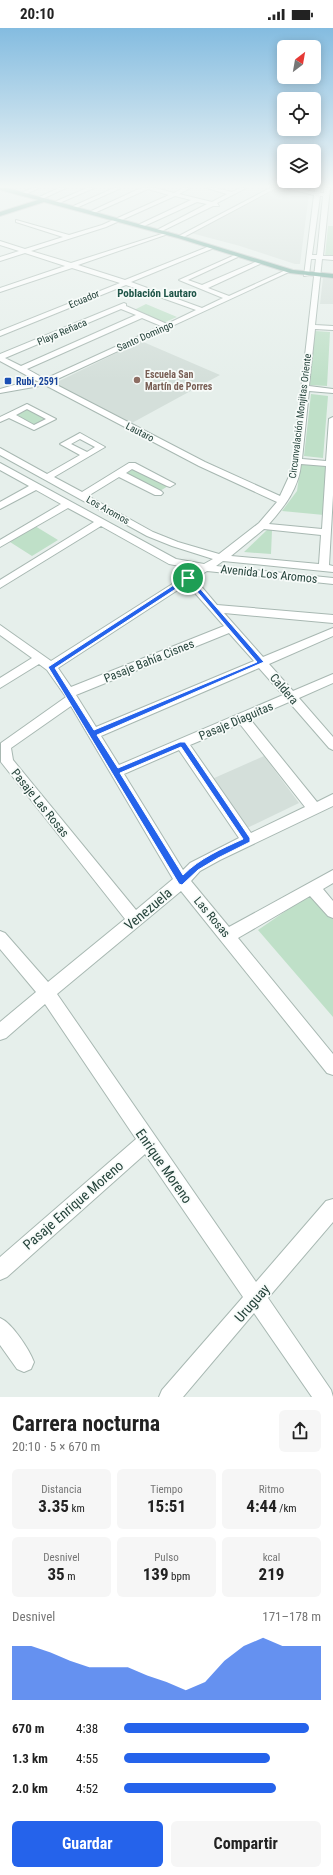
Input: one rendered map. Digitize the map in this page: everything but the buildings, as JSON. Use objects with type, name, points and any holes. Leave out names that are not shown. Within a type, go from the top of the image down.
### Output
[{"type":"main road","points":[[231,252],[288,271],[317,273],[333,276]]},
{"type":"main road","points":[[246,252],[306,272]]},
{"type":"main road","points":[[317,273],[333,272]]},
{"type":"street","points":[[0,259],[24,252]]},
{"type":"street","points":[[30,252],[74,265],[202,310]]},
{"type":"street","points":[[0,290],[113,252]]},
{"type":"street","name":"Ecuador","points":[[0,334],[197,252]]},
{"type":"street","points":[[306,272],[309,252]]},
{"type":"street","name":"Circunvalación Monjitas Oriente","points":[[51,667],[221,558],[250,536],[283,501],[294,478],[320,252]]},
{"type":"street","points":[[228,298],[182,280],[239,255]]},
{"type":"street","points":[[308,257],[333,258]]},
{"type":"street","points":[[202,288],[260,262]]},
{"type":"street","name":"Santo Domingo","points":[[0,391],[17,387],[34,386],[45,382],[288,271]]},
{"type":"street","name":"Playa Reñaca","points":[[0,358],[82,333],[123,306],[143,315]]},
{"type":"street","points":[[21,369],[82,333],[143,315],[167,326]]},
{"type":"street","points":[[311,327],[333,328]]},
{"type":"street","points":[[82,333],[115,350]]},
{"type":"street","name":"Lautaro","points":[[0,358],[202,464],[283,501]]},
{"type":"street","points":[[304,388],[333,391]]},
{"type":"street","points":[[0,420],[9,415]]},
{"type":"street","points":[[329,568],[326,532],[332,464],[333,419]]},
{"type":"street","name":"Los Aromos","points":[[0,451],[150,534],[175,544],[221,558]]},
{"type":"street","points":[[48,478],[87,455]]},
{"type":"street","points":[[296,461],[332,464]]},
{"type":"street","points":[[82,496],[132,465],[170,484]]},
{"type":"street","name":"Los Aromos","points":[[2,469],[36,486],[173,562],[205,568]]},
{"type":"street","points":[[119,473],[158,493]]},
{"type":"street","points":[[0,506],[36,486]]},
{"type":"street","points":[[0,544],[68,504]]},
{"type":"street","points":[[0,585],[101,522]]},
{"type":"street","points":[[260,526],[326,532]]},
{"type":"street","name":"Avenida Los Aromos","points":[[221,558],[329,568]]},
{"type":"street","name":"Avenida Los Aromos","points":[[205,568],[333,580]]},
{"type":"street","name":"Caldera","points":[[188,578],[291,697],[331,739]]},
{"type":"street","points":[[214,608],[333,619]]},
{"type":"street","name":"Pasaje Bahía Cisnes","points":[[70,696],[230,628]]},
{"type":"street","name":"Las Rosas","points":[[0,629],[51,667],[182,881],[333,1067]]},
{"type":"street","points":[[93,734],[333,632]]},
{"type":"street","points":[[0,684],[39,658]]},
{"type":"street","name":"Pasaje Diaguitas","points":[[116,772],[333,678]]},
{"type":"street","name":"Pasaje Las Rosas","points":[[70,696],[5,746],[7,762],[135,920]]},
{"type":"street","points":[[242,718],[315,809]]},
{"type":"street","points":[[182,744],[248,840]]},
{"type":"street","name":"Venezuela","points":[[0,1032],[196,868],[215,856],[333,800]]},
{"type":"street","points":[[228,936],[333,876]]},
{"type":"street","points":[[312,888],[333,911]]},
{"type":"street","name":"Enrique Moreno","points":[[0,938],[47,993],[147,1141],[324,1397]]},
{"type":"street","name":"Pasaje Enrique Moreno","points":[[0,1270],[147,1141]]},
{"type":"street","name":"Uruguay","points":[[169,1397],[333,1208]]},
{"type":"street","points":[[0,1328],[24,1362]]},
{"type":"shaded area","points":[[258,252],[302,252],[300,264],[295,264]]},
{"type":"shaded area","points":[[323,278],[333,279],[333,304],[320,304]]},
{"type":"shaded area","name":"Escuela San Martín de Porres","points":[[141,341],[220,375],[130,424],[53,384]]},
{"type":"shaded area","points":[[264,756],[299,803],[247,828],[212,779]]},
{"type":"green space","points":[[325,252],[333,252],[333,257],[325,256]]},
{"type":"green space","points":[[146,304],[177,317],[163,323],[134,310]]},
{"type":"green space","points":[[315,331],[330,332],[327,386],[310,385]]},
{"type":"green space","points":[[311,394],[328,396],[323,458],[304,456]]},
{"type":"green space","points":[[27,409],[47,419],[34,426],[14,415]]},
{"type":"green space","points":[[301,463],[329,466],[324,515],[282,511],[297,491]]},
{"type":"green space","points":[[133,467],[168,486],[160,491],[124,473]]},
{"type":"green space","points":[[35,526],[58,540],[32,556],[10,542]]},
{"type":"green space","points":[[267,530],[272,530],[271,554],[244,552]]},
{"type":"green space","points":[[312,893],[333,915],[333,1017],[258,930]]},
{"type":"place","name":"Escuela San Martín de Porres","points":[[137,380]]},
{"type":"place","name":"Rubi, 2591","points":[[8,381]]},
{"type":"district","name":"Población Lautaro","points":[[157,293]]},
{"type":"route","points":[[188,578],[51,667],[69,693],[93,734],[116,772],[144,818],[182,881],[196,868],[215,856],[248,840],[182,744],[116,772],[93,734],[261,662],[188,578]]}]
